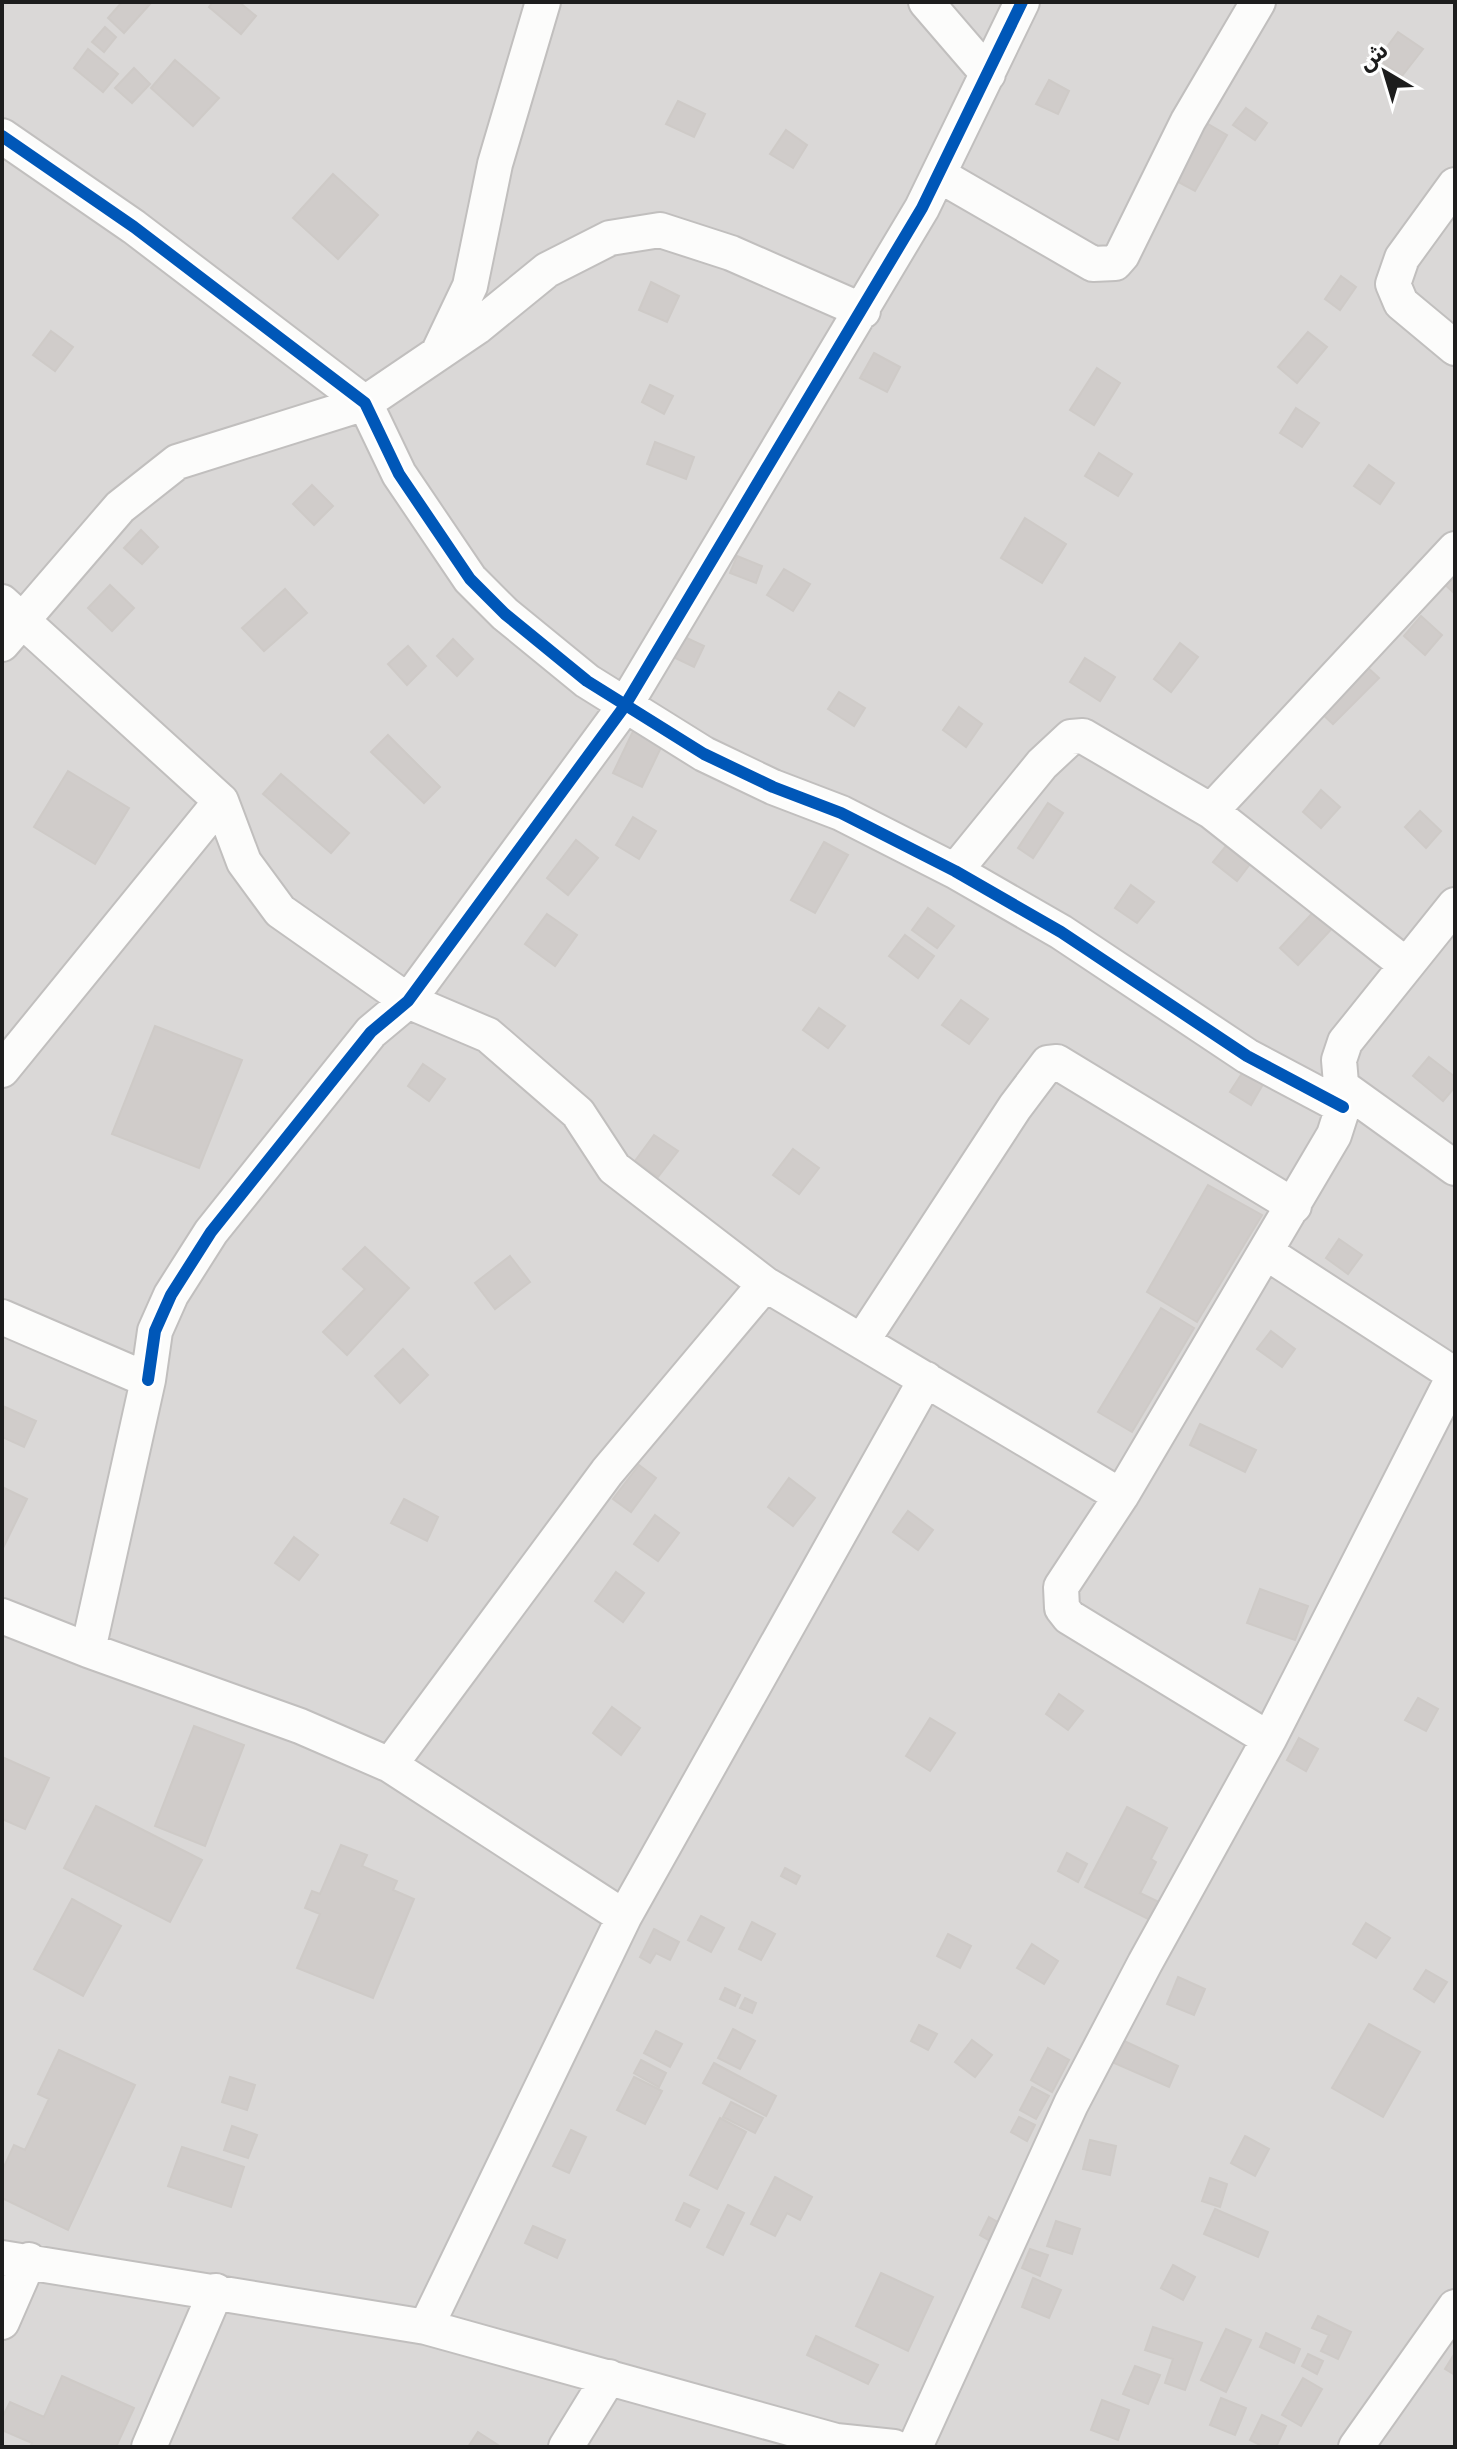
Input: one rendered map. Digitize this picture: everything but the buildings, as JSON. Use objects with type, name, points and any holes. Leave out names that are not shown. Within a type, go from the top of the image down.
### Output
[{"type":"street","points":[[436,355],[470,286],[495,164],[543,2]]},
{"type":"street","points":[[926,2],[988,74]]},
{"type":"street","points":[[88,1650],[148,1380],[155,1331],[171,1295],[211,1232],[371,1032],[408,1001],[624,707],[863,311],[939,175],[1022,2]]},
{"type":"street","points":[[939,175],[1093,264],[1115,263],[1122,255],[1188,121],[1258,2]]},
{"type":"street","points":[[2,136],[134,227],[365,403],[399,474],[470,579],[505,614],[624,707],[704,754],[773,787],[841,813],[955,871],[1061,932],[1247,1056],[1342,1096],[1455,1168]]},
{"type":"street","points":[[1455,185],[1402,258],[1393,284],[1401,303],[1455,348]]},
{"type":"street","points":[[863,311],[696,240],[660,230],[633,231],[577,252],[547,270],[436,355],[365,403],[177,462],[120,507],[8,622],[221,801],[244,862],[280,911],[408,1001],[488,1035],[578,1113],[614,1168],[765,1284],[1121,1496]]},
{"type":"street","points":[[1211,811],[1455,549]]},
{"type":"street","points":[[955,871],[1042,764],[1071,737],[1083,736],[1122,755],[1211,811],[1406,965]]},
{"type":"street","points":[[2,1070],[221,801]]},
{"type":"street","points":[[1269,1739],[1074,1621],[1062,1608],[1061,1587],[1121,1496],[1334,1135],[1342,1096],[1339,1060],[1345,1042],[1455,905]]},
{"type":"street","points":[[862,1341],[1015,1107],[1048,1063],[1057,1062],[1294,1206]]},
{"type":"street","points":[[915,2447],[1071,2104],[1269,1739],[1455,1374],[1267,1253]]},
{"type":"street","points":[[390,1765],[607,1472],[765,1284]]},
{"type":"street","points":[[2,1317],[148,1380]]},
{"type":"street","points":[[426,2327],[624,1917],[926,1379]]},
{"type":"street","points":[[2,1616],[300,1726],[390,1765],[624,1917]]},
{"type":"street","points":[[2,2322],[15,2259],[426,2327],[836,2441],[894,2447]]},
{"type":"street","points":[[149,2447],[216,2291]]},
{"type":"street","points":[[1356,2447],[1455,2307]]},
{"type":"street","points":[[566,2447],[609,2377]]},
{"type":"shaded area","points":[[2,2],[1455,2],[1455,2447],[2,2447]]},
{"type":"cycle path","points":[[148,1380],[155,1331],[171,1295],[211,1232],[371,1032],[408,1001],[624,707],[922,208],[1022,2]]},
{"type":"cycle path","points":[[2,136],[134,227],[365,403],[399,474],[470,579],[505,614],[587,681],[704,754],[773,787],[841,813],[955,871],[1061,932],[1247,1056],[1343,1107]]}]
